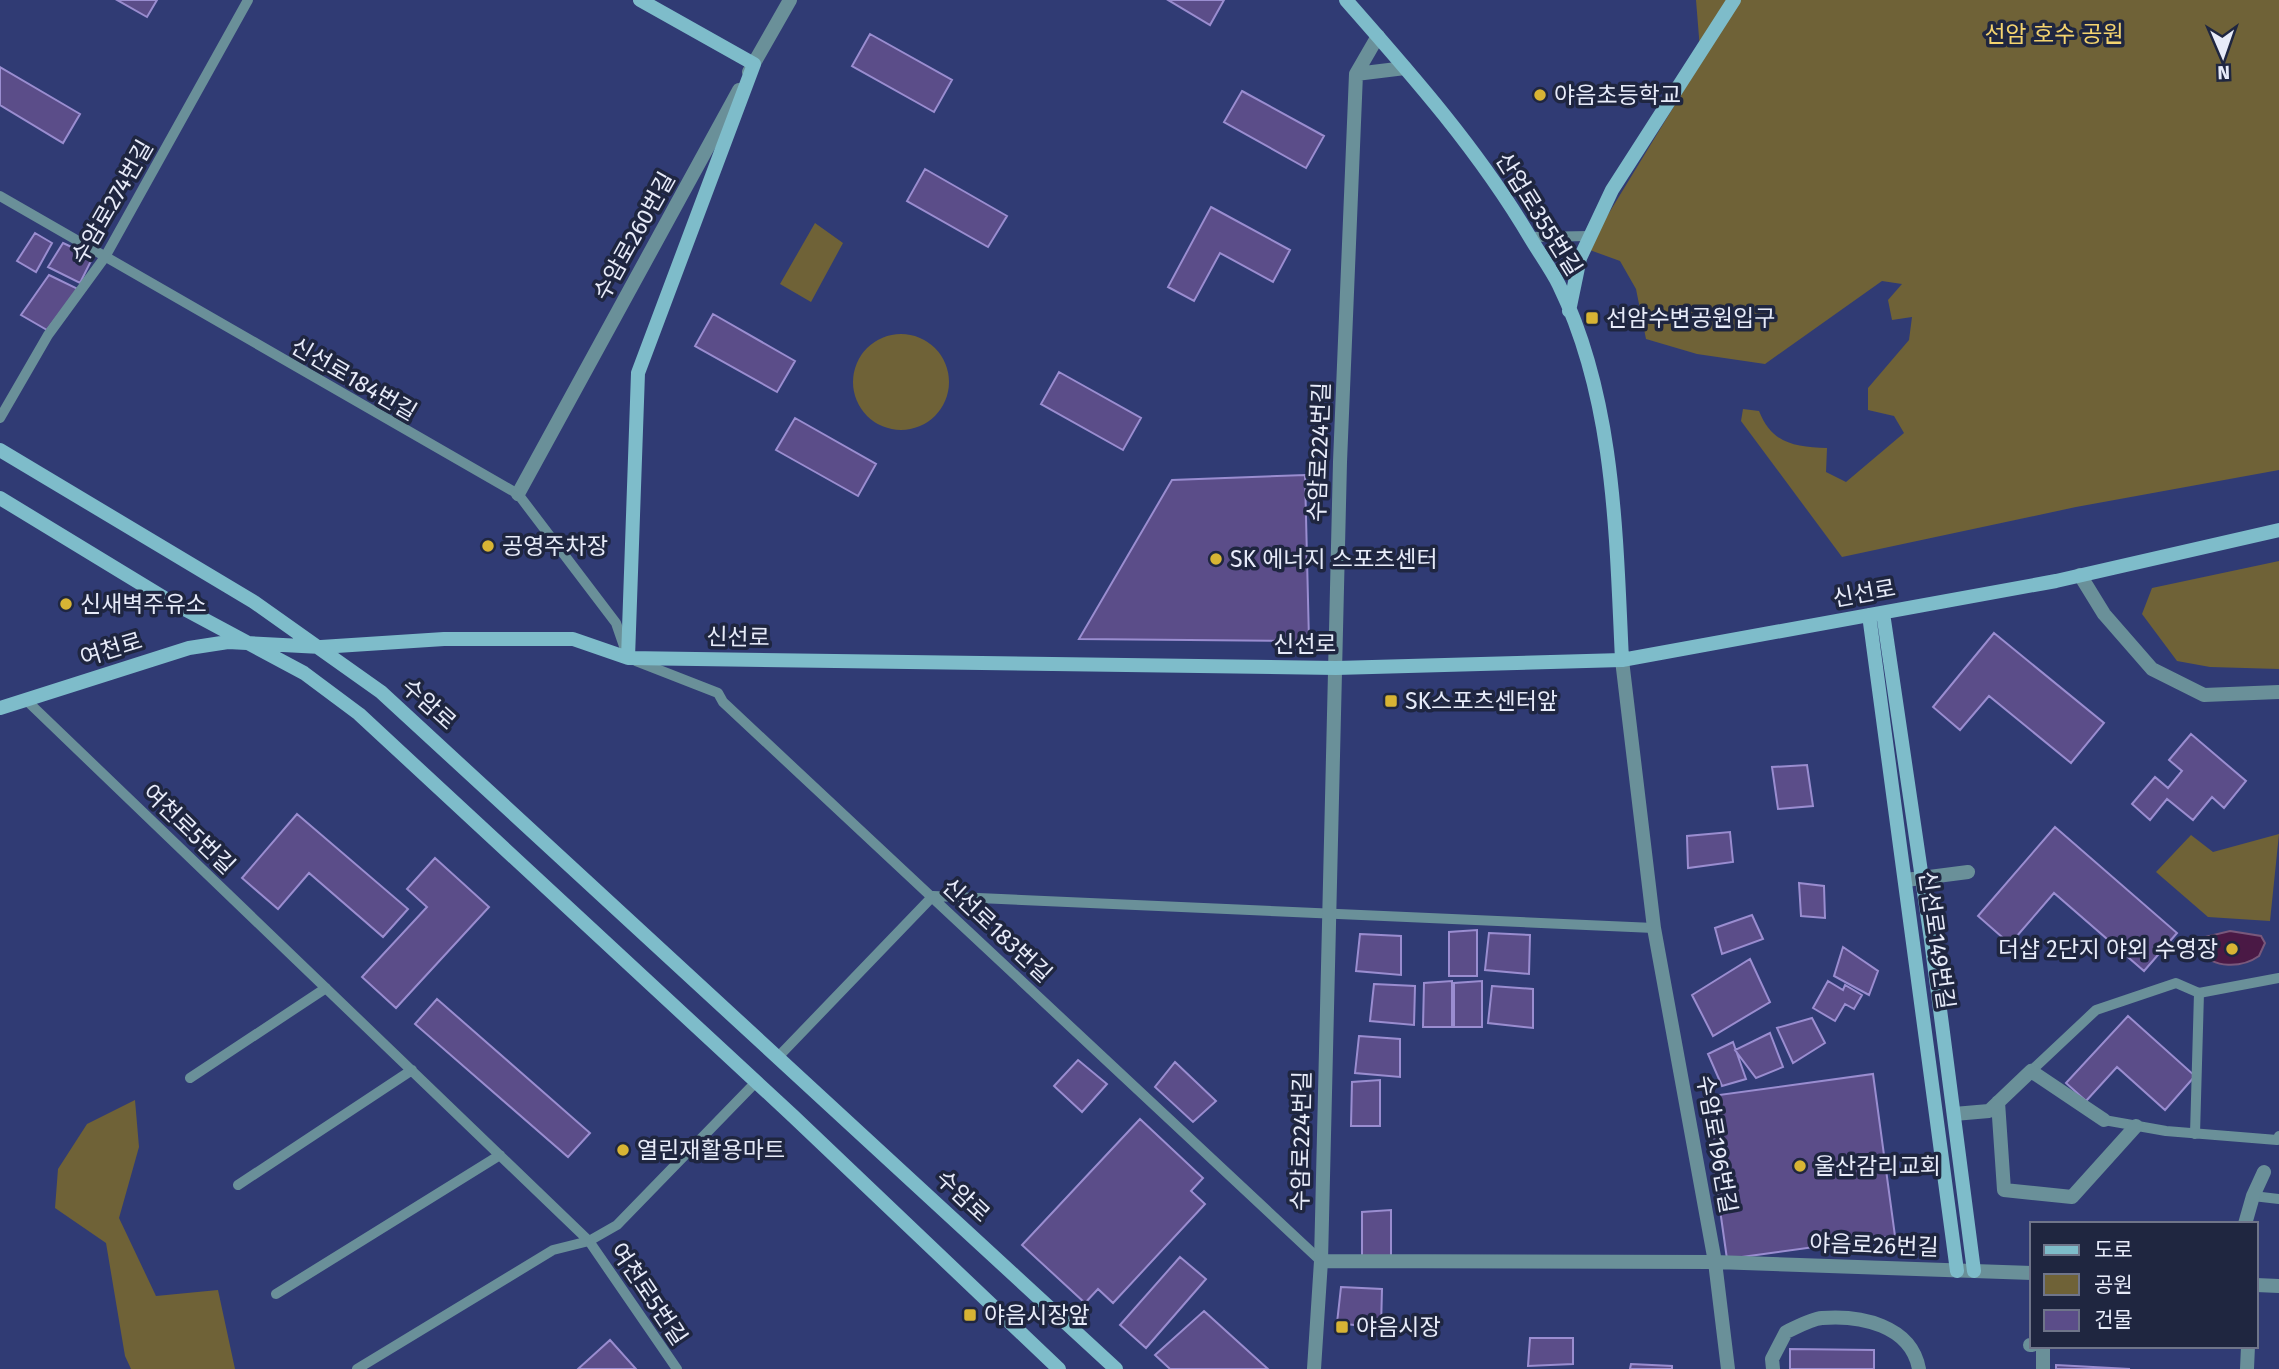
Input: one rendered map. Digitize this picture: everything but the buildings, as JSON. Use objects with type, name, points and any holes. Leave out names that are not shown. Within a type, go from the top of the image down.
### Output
[{"type":"street","points":[[628,658],[638,373],[754,64],[640,0]]},
{"type":"street","name":"수암로260번길","points":[[518,494],[790,0]]},
{"type":"street","name":"산업로355번길","points":[[1346,0],[1452,123],[1511,204],[1559,285],[1600,411],[1612,484],[1622,660]]},
{"type":"street","points":[[1569,312],[1580,258],[1612,190],[1734,0]]},
{"type":"street","points":[[1356,74],[1378,36]]},
{"type":"street","points":[[1356,74],[1405,68]]},
{"type":"street","name":"수암로224번길","points":[[1314,1369],[1321,1261],[1328,915],[1356,74]]},
{"type":"street","name":"수암로","points":[[0,450],[189,562],[321,647],[381,692],[1116,1369]]},
{"type":"street","points":[[0,498],[166,599],[312,678],[359,714],[756,1082],[1059,1369]]},
{"type":"street","name":"신선로","points":[[321,647],[444,639],[573,639],[628,658],[1336,668],[1622,660],[2080,575],[2279,530]]},
{"type":"street","points":[[2080,575],[2104,614],[2152,670],[2204,695],[2279,692]]},
{"type":"street","name":"신선로149번길","points":[[1876,614],[1913,881],[1957,1271]]},
{"type":"street","name":"여천로","points":[[0,708],[189,648],[250,643],[321,647]]},
{"type":"street","name":"수암로196번길","points":[[1622,660],[1654,928],[1715,1262],[1728,1369]]},
{"type":"street","points":[[1968,872],[1913,881],[1954,1114],[1974,1271]]},
{"type":"street","points":[[1954,1114],[1989,1111],[2031,1071],[2104,1120]]},
{"type":"street","points":[[1998,1102],[2004,1190],[2072,1197],[2136,1126]]},
{"type":"street","points":[[2246,1222],[2264,1172]]},
{"type":"street","name":"야음로26번길","points":[[1321,1261],[1715,1262],[2030,1273]]},
{"type":"street","points":[[2258,1285],[2279,1286]]},
{"type":"street","points":[[1773,1369],[1772,1359],[1786,1332],[1820,1318],[1860,1319],[1884,1326],[1906,1341],[1919,1369]]},
{"type":"street","points":[[2036,1348],[2043,1369]]},
{"type":"street","points":[[2247,1369],[2248,1348]]},
{"type":"lane","name":"수암로274번길","points":[[0,418],[48,335],[105,257],[248,0]]},
{"type":"lane","name":"신선로184번길","points":[[0,196],[518,494],[616,623],[628,658]]},
{"type":"lane","points":[[1530,237],[1590,236]]},
{"type":"lane","name":"신선로183번길","points":[[628,658],[718,693],[723,702],[1321,1261]]},
{"type":"lane","name":"여천로5번길","points":[[25,699],[589,1241],[677,1369]]},
{"type":"lane","points":[[779,1056],[933,896],[1654,928]]},
{"type":"lane","points":[[2031,1071],[2096,1010],[2176,983],[2199,993],[2279,978]]},
{"type":"lane","points":[[190,1078],[326,988]]},
{"type":"lane","points":[[2195,1134],[2199,993]]},
{"type":"lane","points":[[238,1185],[412,1070]]},
{"type":"lane","points":[[589,1241],[617,1225],[756,1082]]},
{"type":"lane","points":[[2104,1120],[2195,1134],[2277,1140],[2279,1136]]},
{"type":"lane","points":[[276,1294],[499,1155]]},
{"type":"lane","points":[[2253,1196],[2279,1199]]},
{"type":"lane","name":"여천로5번길","points":[[357,1369],[553,1250],[589,1241]]},
{"type":"green space","name":"선암 호수 공원","points":[[1696,0],[2279,0],[2279,470],[2076,507],[1842,557],[1741,421],[1743,409],[1759,411],[1771,431],[1786,442],[1827,448],[1826,472],[1846,482],[1904,433],[1894,416],[1868,410],[1868,388],[1909,340],[1912,317],[1892,320],[1888,300],[1902,284],[1882,281],[1765,364],[1697,354],[1646,339],[1636,289],[1620,261],[1587,249],[1701,62]]},
{"type":"green space","points":[[815,223],[843,243],[811,302],[780,284]]},
{"type":"green space","points":[[901,334],[919,338],[935,348],[945,364],[949,382],[945,400],[935,416],[919,426],[901,430],[883,426],[867,416],[857,400],[853,382],[857,364],[867,348],[883,338]]},
{"type":"green space","points":[[2279,561],[2279,669],[2210,667],[2177,661],[2142,614],[2152,588]]},
{"type":"green space","points":[[2279,834],[2270,921],[2208,917],[2156,872],[2191,835],[2213,852]]},
{"type":"green space","points":[[135,1100],[139,1147],[119,1218],[156,1296],[218,1290],[235,1369],[131,1369],[125,1356],[106,1243],[55,1208],[58,1169],[87,1124]]},
{"type":"shaded area","name":"더샵 2단지 야외 수영장","points":[[2230,931],[2261,936],[2265,943],[2259,956],[2244,963],[2228,965],[2206,957],[2201,951],[2205,937]]},
{"type":"place","name":"야음초등학교","points":[[1540,95]]},
{"type":"place","name":"선암수변공원입구","points":[[1592,318]]},
{"type":"place","name":"공영주차장","points":[[488,546]]},
{"type":"place","name":"SK 에너지 스포츠센터","points":[[1216,559]]},
{"type":"place","name":"신새벽주유소","points":[[66,604]]},
{"type":"place","name":"SK스포츠센터앞","points":[[1391,701]]},
{"type":"place","name":"더샵 2단지 야외 수영장","points":[[2232,949]]},
{"type":"place","name":"열린재활용마트","points":[[623,1150]]},
{"type":"place","name":"울산감리교회","points":[[1800,1166]]},
{"type":"place","name":"야음시장앞","points":[[970,1315]]},
{"type":"place","name":"야음시장","points":[[1342,1327]]}]
